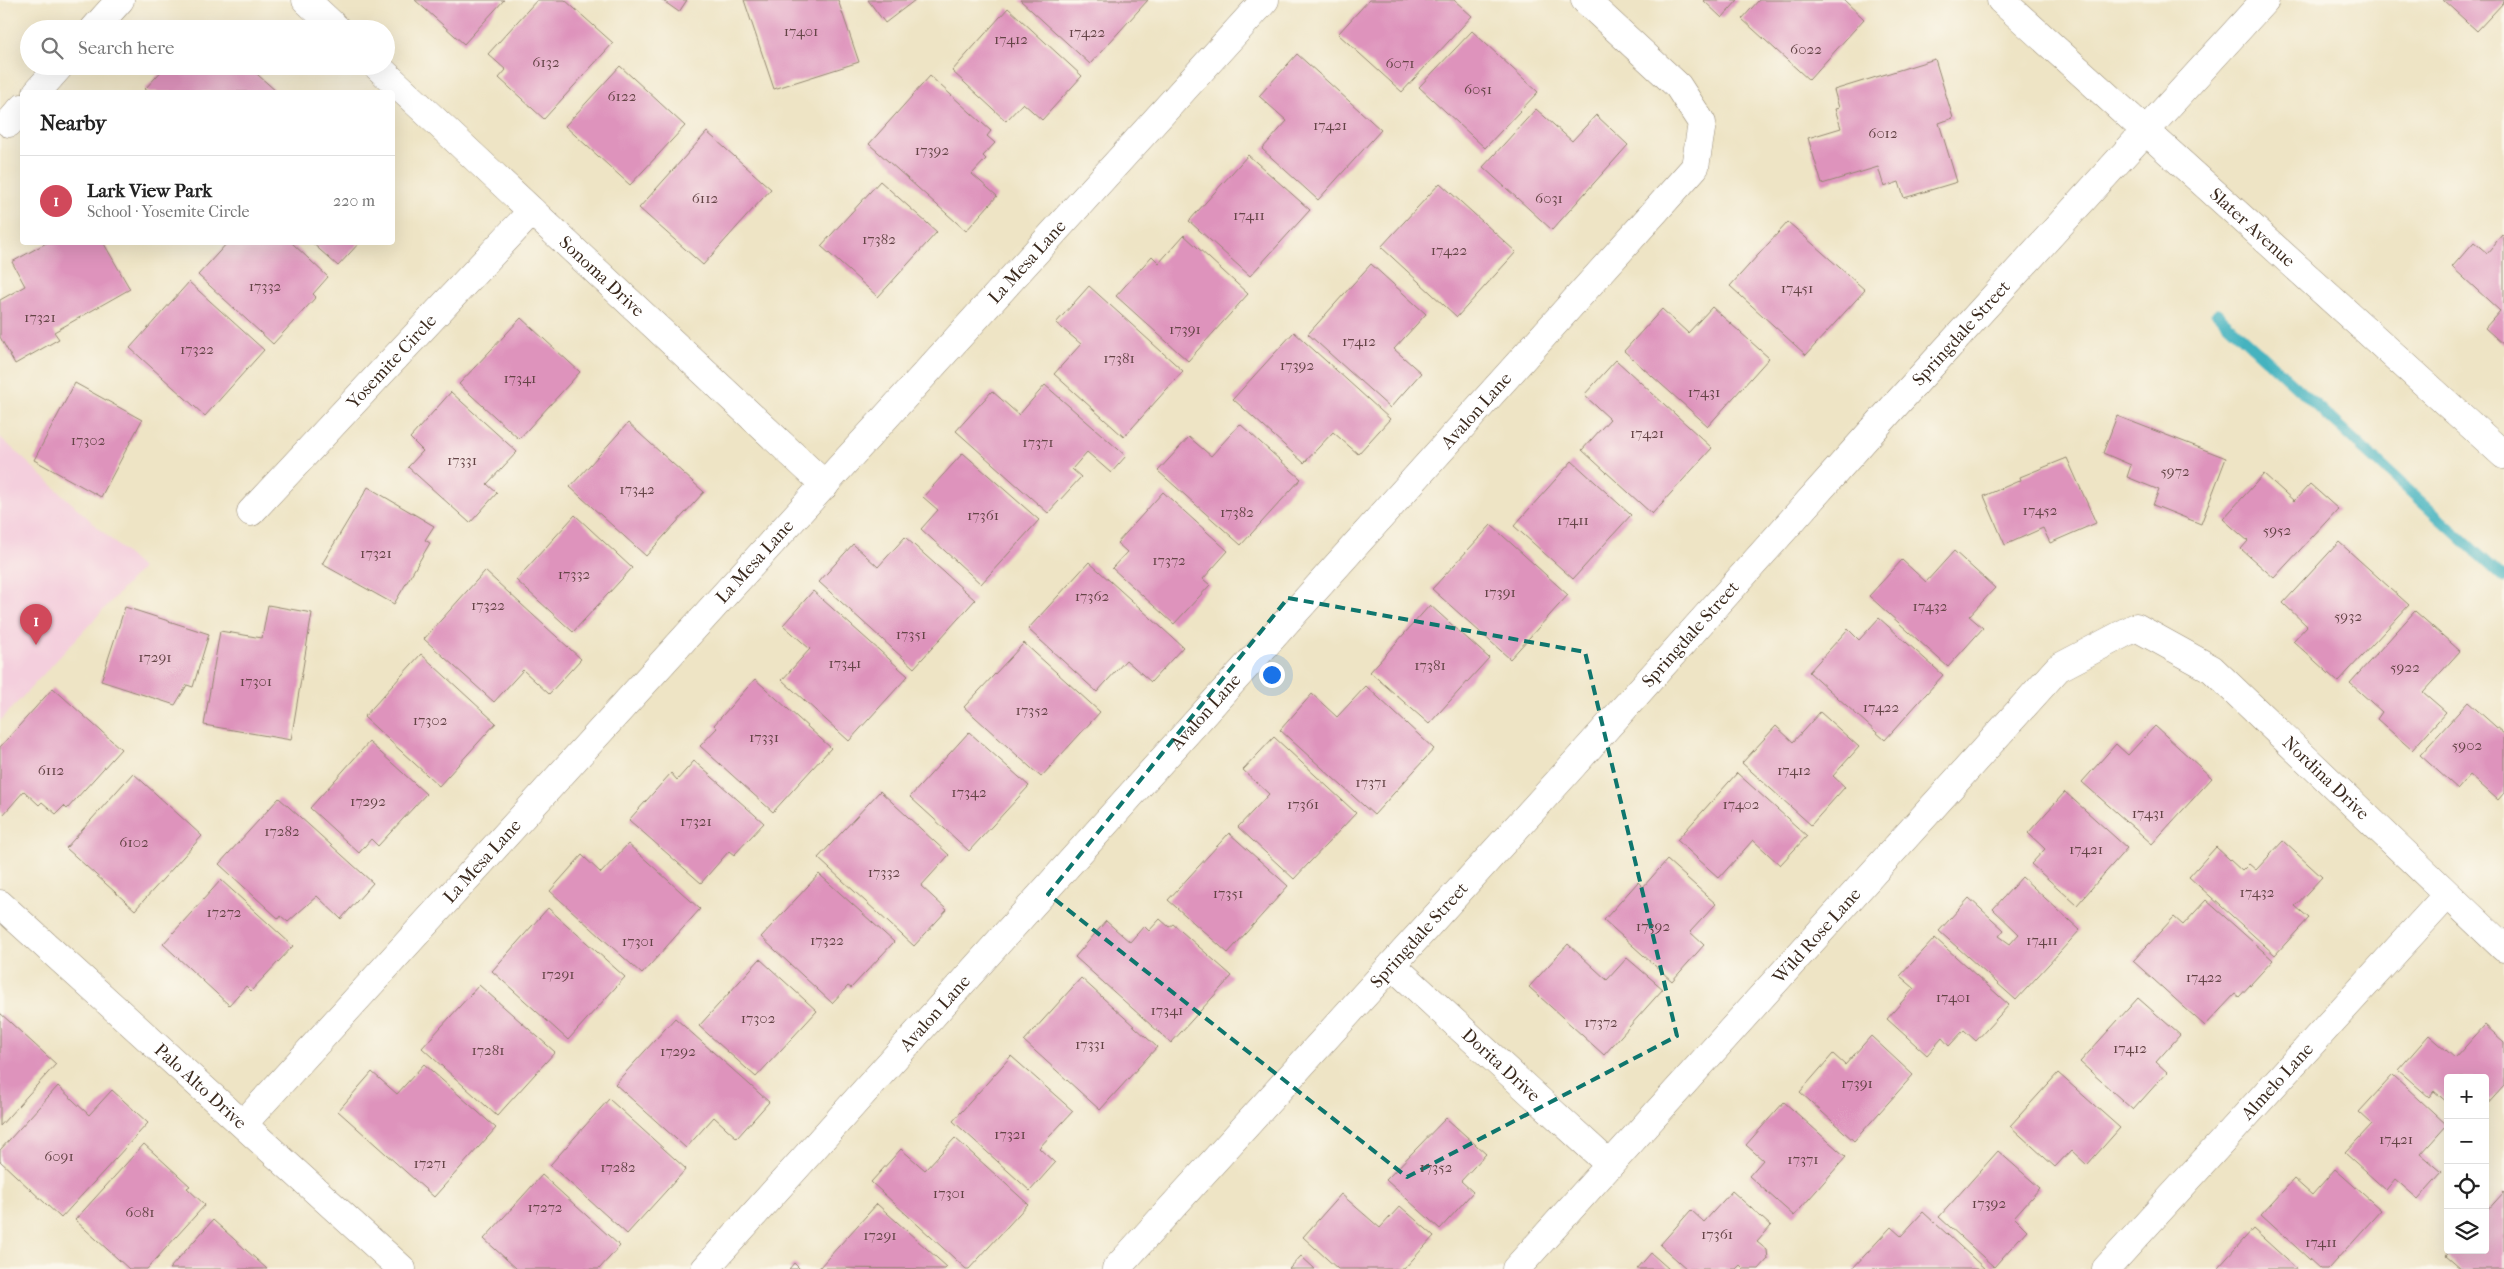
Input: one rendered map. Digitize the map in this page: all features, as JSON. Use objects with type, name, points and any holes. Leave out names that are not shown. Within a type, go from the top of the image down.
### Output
[{"type":"street","points":[[102,20],[120,0]]},
{"type":"street","points":[[306,0],[327,20]]},
{"type":"street","name":"La Mesa Lane","points":[[244,1123],[1265,0]]},
{"type":"street","name":"Avalon Lane","points":[[705,1269],[1695,167],[1702,122],[1678,86],[1586,0]]},
{"type":"street","name":"Slater Avenue","points":[[2001,0],[2504,455]]},
{"type":"street","name":"Springdale Street","points":[[1116,1269],[1890,411],[2147,132],[2265,0]]},
{"type":"street","points":[[39,90],[52,75]]},
{"type":"street","name":"Sonoma Drive","points":[[387,75],[825,485]]},
{"type":"street","name":"Yosemite Circle","points":[[251,512],[532,211]]},
{"type":"street","name":"Nordina Drive","points":[[2136,627],[2212,669],[2504,948]]},
{"type":"street","name":"Wild Rose Lane","points":[[1516,1269],[2058,668],[2136,627]]},
{"type":"street","name":"Almelo Lane","points":[[2106,1269],[2447,895]]},
{"type":"street","name":"Palo Alto Drive","points":[[0,904],[244,1123],[402,1269]]},
{"type":"street","name":"Dorita Drive","points":[[1392,965],[1610,1165]]},
{"type":"highlighted area","points":[[1288,598],[1585,652],[1677,1036],[1407,1177],[1048,894]]},
{"type":"shaded area","points":[[0,437],[142,568],[0,721]]},
{"type":"building","points":[[415,0],[504,0],[464,44]]},
{"type":"building","points":[[537,0],[565,0],[613,43],[544,119],[499,78],[506,70],[488,54]]},
{"type":"building","points":[[662,0],[687,0],[679,12]]},
{"type":"building","points":[[744,0],[838,0],[859,62],[774,89]]},
{"type":"building","points":[[868,0],[915,0],[885,23]]},
{"type":"building","points":[[1020,0],[1148,0],[1090,64]]},
{"type":"building","points":[[1369,0],[1454,0],[1472,16],[1402,92],[1338,34]]},
{"type":"building","points":[[1703,0],[1738,0],[1722,18]]},
{"type":"building","points":[[1759,0],[1844,0],[1864,19],[1809,80],[1742,19]]},
{"type":"building","points":[[2443,0],[2504,0],[2504,2],[2477,31]]},
{"type":"building","points":[[1008,8],[1082,76],[1042,120],[1023,103],[1006,121],[952,71]]},
{"type":"building","points":[[1472,31],[1538,92],[1485,148],[1419,87]]},
{"type":"building","points":[[1297,54],[1381,130],[1318,200],[1262,149],[1287,121],[1259,96]]},
{"type":"building","points":[[1935,59],[1953,118],[1939,123],[1957,182],[1904,198],[1899,182],[1884,187],[1878,167],[1822,184],[1808,138],[1841,128],[1835,109],[1839,108],[1834,90]]},
{"type":"building","points":[[620,66],[685,126],[630,185],[565,126]]},
{"type":"building","points":[[158,75],[258,75],[275,90],[146,90],[145,89]]},
{"type":"building","points":[[930,76],[991,131],[987,136],[995,143],[983,156],[986,159],[972,174],[997,196],[966,231],[869,144]]},
{"type":"building","points":[[1536,109],[1572,141],[1596,115],[1628,145],[1552,230],[1483,167]]},
{"type":"building","points":[[707,132],[771,189],[703,265],[639,208]]},
{"type":"building","points":[[1248,155],[1310,210],[1250,276],[1189,221]]},
{"type":"building","points":[[880,181],[937,232],[878,297],[821,246]]},
{"type":"building","points":[[1440,183],[1516,252],[1457,317],[1381,247]]},
{"type":"building","points":[[1788,222],[1865,290],[1806,355],[1730,286]]},
{"type":"building","points":[[1184,235],[1248,294],[1188,361],[1116,296],[1152,256],[1159,263]]},
{"type":"building","points":[[2502,235],[2504,237],[2504,345],[2485,328],[2500,311],[2452,267],[2474,242],[2487,253]]},
{"type":"building","points":[[43,245],[105,245],[130,289],[54,332],[59,339],[15,364],[0,337],[0,300],[25,286],[12,262]]},
{"type":"building","points":[[225,245],[294,245],[328,277],[313,294],[316,297],[273,344],[198,275]]},
{"type":"building","points":[[314,245],[357,245],[338,266]]},
{"type":"building","points":[[1371,264],[1426,314],[1394,349],[1421,373],[1390,408],[1308,334]]},
{"type":"building","points":[[189,282],[264,350],[205,416],[130,348]]},
{"type":"building","points":[[1089,286],[1183,371],[1124,437],[1054,374],[1081,344],[1056,323]]},
{"type":"building","points":[[1712,307],[1769,358],[1708,426],[1624,351],[1662,309],[1688,333]]},
{"type":"building","points":[[521,318],[580,372],[519,439],[459,384]]},
{"type":"building","points":[[1294,332],[1390,419],[1358,454],[1333,432],[1304,463],[1233,399]]},
{"type":"building","points":[[1616,360],[1712,448],[1652,514],[1582,450],[1610,419],[1584,395]]},
{"type":"building","points":[[75,383],[142,420],[101,497],[34,460]]},
{"type":"building","points":[[1045,385],[1126,456],[1111,473],[1087,452],[1072,469],[1081,477],[1048,513],[956,431],[992,391],[1019,415]]},
{"type":"building","points":[[451,392],[517,452],[487,484],[497,493],[470,523],[408,467],[423,451],[410,438]]},
{"type":"building","points":[[2117,416],[2226,458],[2201,524],[2153,505],[2159,490],[2127,477],[2131,465],[2103,453]]},
{"type":"building","points":[[628,423],[704,492],[646,556],[570,487]]},
{"type":"building","points":[[1240,424],[1301,479],[1241,545],[1158,471],[1189,437],[1211,456]]},
{"type":"building","points":[[963,453],[1039,520],[981,584],[921,529],[938,510],[923,497]]},
{"type":"building","points":[[2067,458],[2096,523],[2050,543],[2043,528],[2005,545],[1984,496],[2021,480],[2020,477]]},
{"type":"building","points":[[1572,461],[1631,515],[1573,579],[1514,526]]},
{"type":"building","points":[[2264,474],[2294,501],[2310,484],[2338,509],[2274,578],[2241,549],[2248,541],[2223,519]]},
{"type":"building","points":[[368,487],[434,526],[425,540],[430,543],[394,604],[322,564]]},
{"type":"building","points":[[1163,492],[1228,551],[1203,579],[1210,585],[1174,624],[1112,568],[1127,552],[1117,543]]},
{"type":"building","points":[[575,515],[632,568],[573,632],[516,580]]},
{"type":"building","points":[[1491,525],[1568,595],[1510,659],[1432,589]]},
{"type":"building","points":[[905,537],[975,600],[914,668],[819,582],[853,544],[878,567]]},
{"type":"building","points":[[2339,542],[2409,605],[2338,682],[2293,641],[2307,626],[2283,603]]},
{"type":"building","points":[[1954,551],[1995,588],[1969,616],[1983,628],[1948,667],[1869,596],[1902,560],[1926,582]]},
{"type":"building","points":[[1089,562],[1183,647],[1151,682],[1126,660],[1097,692],[1028,629]]},
{"type":"building","points":[[485,571],[581,659],[549,694],[523,670],[494,702],[424,639]]},
{"type":"building","points":[[813,591],[908,676],[849,741],[782,680],[810,649],[783,625]]},
{"type":"building","points":[[268,605],[312,613],[291,740],[204,725],[220,631],[262,638]]},
{"type":"building","points":[[1430,605],[1489,658],[1429,724],[1370,672]]},
{"type":"building","points":[[125,607],[209,634],[193,687],[187,685],[175,705],[101,681]]},
{"type":"building","points":[[2415,611],[2460,651],[2423,692],[2446,712],[2412,750],[2377,719],[2382,712],[2350,683]]},
{"type":"building","points":[[1879,618],[1943,675],[1885,740],[1809,672],[1848,629],[1859,640]]},
{"type":"building","points":[[1024,643],[1100,712],[1041,777],[964,707]]},
{"type":"building","points":[[421,654],[496,723],[439,786],[364,717]]},
{"type":"building","points":[[755,679],[831,748],[773,812],[700,746],[717,728],[714,725]]},
{"type":"building","points":[[1366,686],[1434,749],[1374,815],[1280,730],[1312,694],[1337,717]]},
{"type":"building","points":[[53,688],[121,749],[67,809],[64,806],[56,814],[42,802],[39,805],[24,791],[3,815],[0,812],[0,747]]},
{"type":"building","points":[[2468,702],[2504,734],[2504,793],[2498,800],[2470,775],[2458,789],[2420,755]]},
{"type":"building","points":[[1820,712],[1859,747],[1833,776],[1845,787],[1811,825],[1742,763],[1776,726],[1793,742]]},
{"type":"building","points":[[2155,726],[2212,778],[2152,844],[2082,782],[2116,744],[2128,755]]},
{"type":"building","points":[[969,732],[1029,786],[969,851],[910,797]]},
{"type":"building","points":[[1274,737],[1356,813],[1294,879],[1238,827],[1269,794],[1243,770]]},
{"type":"building","points":[[369,742],[426,794],[378,846],[371,839],[359,853],[310,808]]},
{"type":"building","points":[[694,761],[764,823],[734,855],[729,851],[701,883],[629,820],[671,773],[677,780]]},
{"type":"building","points":[[133,773],[202,836],[135,910],[66,848]]},
{"type":"building","points":[[1737,773],[1807,836],[1780,865],[1753,840],[1719,878],[1677,840]]},
{"type":"building","points":[[880,791],[949,855],[921,886],[947,910],[914,946],[818,858]]},
{"type":"building","points":[[2065,792],[2127,848],[2077,905],[2031,864],[2045,849],[2028,833]]},
{"type":"building","points":[[279,798],[373,883],[341,919],[317,896],[288,922],[281,916],[279,919],[219,864]]},
{"type":"building","points":[[1229,833],[1288,886],[1228,953],[1168,900]]},
{"type":"building","points":[[2283,841],[2322,877],[2295,906],[2309,918],[2275,955],[2189,877],[2216,847],[2242,871],[2249,864],[2256,870]]},
{"type":"building","points":[[628,844],[700,909],[642,974],[550,891],[582,855],[601,873]]},
{"type":"building","points":[[1667,860],[1716,904],[1690,932],[1704,945],[1672,981],[1604,920],[1638,882],[1643,887]]},
{"type":"building","points":[[819,874],[894,942],[851,988],[848,986],[832,1003],[761,937]]},
{"type":"building","points":[[2022,877],[2080,930],[2016,1000],[1939,931],[1969,898],[2004,930],[1999,936],[2010,944],[2019,934],[1993,909]]},
{"type":"building","points":[[221,880],[293,946],[251,991],[246,986],[229,1005],[163,944]]},
{"type":"building","points":[[2206,900],[2273,960],[2239,997],[2235,994],[2205,1026],[2133,961],[2174,917],[2183,925]]},
{"type":"building","points":[[548,908],[625,977],[568,1040],[492,971]]},
{"type":"building","points":[[1160,919],[1169,927],[1173,924],[1232,976],[1171,1043],[1075,957],[1106,921],[1130,942],[1144,926],[1149,931]]},
{"type":"building","points":[[1935,938],[2009,1005],[1976,1041],[1964,1030],[1949,1046],[1942,1038],[1927,1055],[1887,1019],[1914,988],[1900,976]]},
{"type":"building","points":[[1568,944],[1607,980],[1627,958],[1663,989],[1604,1055],[1529,987]]},
{"type":"building","points":[[760,959],[817,1011],[756,1077],[699,1026]]},
{"type":"building","points":[[1081,978],[1157,1047],[1100,1110],[1024,1041]]},
{"type":"building","points":[[479,985],[555,1052],[497,1116],[422,1048]]},
{"type":"building","points":[[2138,998],[2180,1035],[2156,1062],[2167,1072],[2133,1110],[2080,1062]]},
{"type":"building","points":[[0,1013],[56,1064],[0,1126]]},
{"type":"building","points":[[675,1018],[769,1102],[737,1138],[714,1117],[686,1148],[615,1084]]},
{"type":"building","points":[[2485,1025],[2504,1042],[2504,1086],[2489,1103],[2489,1074],[2444,1074],[2444,1100],[2434,1091],[2429,1097],[2398,1070],[2429,1035],[2455,1058]]},
{"type":"building","points":[[1871,1036],[1913,1075],[1854,1141],[1800,1092],[1833,1054],[1845,1065]]},
{"type":"building","points":[[1011,1056],[1073,1111],[1039,1148],[1055,1163],[1030,1191],[953,1121]]},
{"type":"building","points":[[424,1064],[496,1128],[434,1197],[338,1111],[372,1072],[397,1094]]},
{"type":"building","points":[[2058,1073],[2120,1128],[2087,1165],[2071,1150],[2055,1167],[2010,1126]]},
{"type":"building","points":[[2393,1075],[2444,1122],[2444,1128],[2421,1154],[2442,1172],[2418,1199],[2395,1179],[2386,1190],[2345,1153],[2372,1124],[2359,1112]]},
{"type":"building","points":[[58,1086],[89,1115],[112,1090],[148,1123],[61,1218],[0,1161],[0,1150]]},
{"type":"building","points":[[609,1099],[686,1169],[627,1234],[550,1165]]},
{"type":"building","points":[[1784,1102],[1846,1157],[1794,1216],[1749,1176],[1763,1160],[1746,1145]]},
{"type":"building","points":[[1446,1118],[1486,1154],[1461,1181],[1473,1192],[1440,1229],[1386,1180]]},
{"type":"building","points":[[955,1138],[1028,1204],[969,1269],[966,1269],[871,1182],[901,1149],[925,1170]]},
{"type":"building","points":[[144,1144],[190,1186],[187,1188],[205,1205],[147,1269],[129,1269],[75,1220]]},
{"type":"building","points":[[1998,1151],[2040,1188],[2014,1217],[2027,1230],[1994,1267],[1939,1217]]},
{"type":"building","points":[[2335,1169],[2381,1210],[2328,1269],[2320,1269],[2261,1215],[2294,1179],[2312,1195]]},
{"type":"building","points":[[542,1175],[620,1246],[599,1269],[517,1269],[484,1239]]},
{"type":"building","points":[[1732,1191],[1771,1226],[1757,1242],[1767,1250],[1768,1259],[1759,1269],[1744,1269],[1740,1265],[1736,1269],[1687,1269],[1660,1245],[1691,1210],[1704,1222]]},
{"type":"building","points":[[2504,1192],[2504,1269],[2461,1269],[2446,1256],[2448,1254],[2489,1254],[2489,1209]]},
{"type":"building","points":[[1341,1194],[1380,1228],[1400,1206],[1434,1236],[1404,1269],[1338,1269],[1303,1237]]},
{"type":"building","points":[[877,1204],[947,1267],[945,1269],[819,1268]]},
{"type":"building","points":[[1923,1212],[1985,1269],[1852,1269],[1891,1227],[1901,1236]]},
{"type":"building","points":[[213,1220],[267,1269],[169,1269]]},
{"type":"building","points":[[2253,1229],[2297,1269],[2218,1268]]},
{"type":"building","points":[[1651,1253],[1669,1269],[1637,1269]]},
{"type":"building","points":[[1301,1256],[1315,1269],[1289,1269]]},
{"type":"building","points":[[794,1263],[800,1269],[789,1269]]},
{"type":"waterway","points":[[2217,314],[2504,578]]},
{"type":"place","name":"Lark View Park","points":[[36,645]]}]
